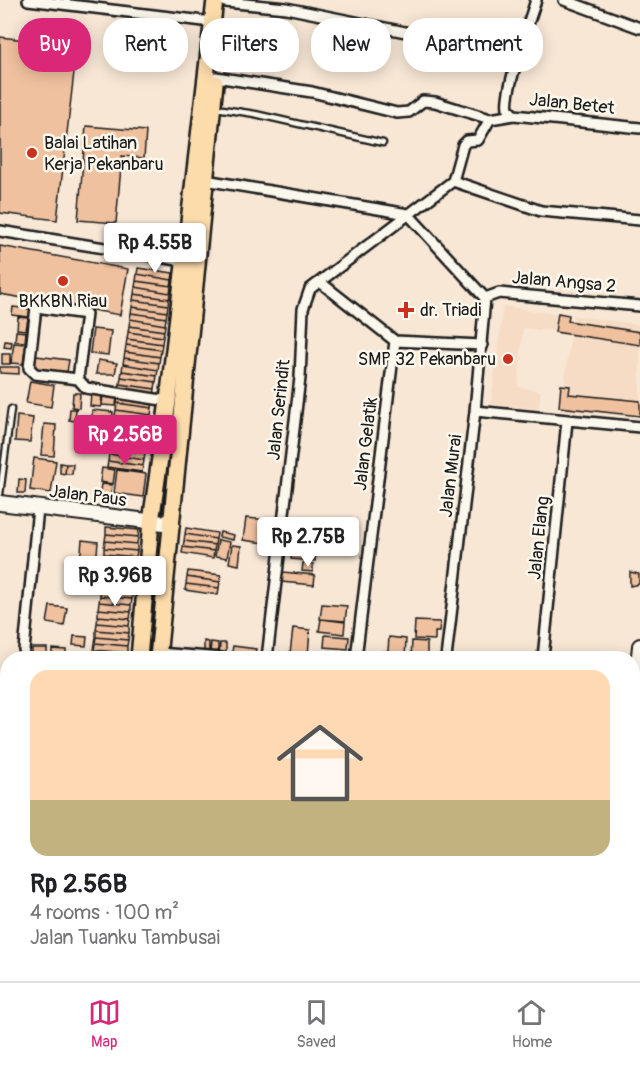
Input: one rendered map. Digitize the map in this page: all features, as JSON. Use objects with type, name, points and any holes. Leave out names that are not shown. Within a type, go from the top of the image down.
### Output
[{"type":"main road","points":[[214,18],[222,1]]},
{"type":"main road","points":[[159,651],[222,1]]},
{"type":"main road","points":[[140,651],[151,522],[168,401],[206,72]]},
{"type":"main road","name":"Jalan Paus","points":[[0,503],[172,524]]},
{"type":"street","points":[[28,0],[200,21]]},
{"type":"street","name":"Jalan Betet","points":[[536,0],[510,89],[508,105],[511,113],[640,128]]},
{"type":"street","points":[[564,0],[640,28]]},
{"type":"street","points":[[222,1],[286,8],[403,32]]},
{"type":"street","points":[[216,77],[312,92],[397,113],[409,112],[423,101],[443,104],[490,118],[514,115]]},
{"type":"street","points":[[490,118],[478,140],[467,141],[463,145],[453,182],[542,211],[640,220]]},
{"type":"street","points":[[205,180],[408,214],[485,298]]},
{"type":"street","name":"Jalan Serindit","points":[[268,651],[300,378],[303,309],[310,290],[453,182]]},
{"type":"street","points":[[0,231],[184,261]]},
{"type":"street","points":[[320,282],[395,341],[482,345]]},
{"type":"street","name":"Jalan Angsa 2","points":[[485,298],[499,293],[640,306]]},
{"type":"street","name":"Jalan Murai","points":[[447,651],[475,411],[485,298]]},
{"type":"street","points":[[78,379],[86,314],[36,307],[29,368],[34,374],[78,379],[86,388],[168,401]]},
{"type":"street","name":"Jalan Gelatik","points":[[357,651],[395,341]]},
{"type":"street","points":[[475,411],[640,427]]},
{"type":"street","name":"Jalan Elang","points":[[544,651],[567,421]]},
{"type":"street","points":[[23,651],[38,508]]},
{"type":"lane","points":[[213,108],[255,114],[383,143]]},
{"type":"lane","points":[[0,494],[11,409]]},
{"type":"shaded area","name":"SMP 32 Pekanbaru","points":[[503,306],[556,314],[554,331],[523,328],[518,387],[541,391],[538,409],[491,404]]},
{"type":"shaded area","points":[[573,315],[640,325],[640,416],[561,410]]},
{"type":"building","name":"Balai Latihan Kerja Pekanbaru","points":[[0,37],[18,39],[18,72],[74,72],[57,220],[0,213]]},
{"type":"building","points":[[86,126],[146,131],[144,158],[122,156],[116,223],[78,220]]},
{"type":"building","name":"BKKBN Riau","points":[[0,246],[128,269],[120,315],[0,294]]},
{"type":"building","points":[[138,268],[173,273],[172,280],[137,274]]},
{"type":"building","points":[[137,274],[172,280],[171,286],[136,281]]},
{"type":"building","points":[[136,281],[171,286],[170,293],[135,287]]},
{"type":"building","points":[[135,287],[170,293],[169,299],[134,294]]},
{"type":"building","points":[[134,294],[169,299],[168,305],[133,300]]},
{"type":"building","points":[[133,300],[168,305],[167,312],[132,307]]},
{"type":"building","points":[[13,307],[30,309],[29,317],[12,315]]},
{"type":"building","points":[[132,307],[167,312],[166,318],[131,313]]},
{"type":"building","points":[[131,313],[166,318],[165,325],[130,319]]},
{"type":"building","points":[[558,313],[569,315],[568,321],[640,332],[640,345],[555,332]]},
{"type":"building","points":[[18,317],[28,318],[26,330],[17,329]]},
{"type":"building","points":[[130,319],[165,325],[164,331],[129,326]]},
{"type":"building","points":[[129,326],[164,331],[163,337],[128,332]]},
{"type":"building","points":[[93,329],[111,331],[108,355],[90,353]]},
{"type":"building","points":[[16,331],[26,332],[25,342],[15,341]]},
{"type":"building","points":[[128,332],[163,337],[162,344],[127,339]]},
{"type":"building","points":[[127,339],[162,344],[161,350],[126,345]]},
{"type":"building","points":[[5,341],[12,342],[11,348],[4,347]]},
{"type":"building","points":[[14,343],[26,344],[23,364],[11,363]]},
{"type":"building","points":[[126,345],[161,350],[160,357],[125,352]]},
{"type":"building","points":[[125,352],[160,357],[159,363],[124,358]]},
{"type":"building","points":[[2,354],[10,354],[10,364],[2,364]]},
{"type":"building","points":[[36,356],[69,360],[67,372],[34,368]]},
{"type":"building","points":[[124,358],[159,363],[158,370],[123,364]]},
{"type":"building","points":[[98,360],[117,363],[115,374],[96,374]]},
{"type":"building","points":[[123,364],[158,370],[157,376],[122,371]]},
{"type":"building","points":[[0,367],[19,367],[19,374],[0,373]]},
{"type":"building","points":[[122,371],[157,376],[156,382],[121,377]]},
{"type":"building","points":[[121,377],[156,382],[155,389],[120,384]]},
{"type":"building","points":[[30,381],[54,385],[51,407],[26,403]]},
{"type":"building","points":[[120,384],[155,389],[154,395],[119,390]]},
{"type":"building","points":[[561,385],[570,386],[569,394],[640,401],[640,416],[559,407]]},
{"type":"building","points":[[91,392],[102,393],[101,407],[90,406]]},
{"type":"building","points":[[73,393],[80,393],[79,408],[72,407]]},
{"type":"building","points":[[103,394],[117,396],[116,406],[102,405]]},
{"type":"building","points":[[118,397],[153,402],[152,408],[117,403]]},
{"type":"building","points":[[117,403],[152,408],[151,415],[116,410]]},
{"type":"building","points":[[70,409],[76,409],[75,421],[69,420]]},
{"type":"building","points":[[92,410],[113,412],[112,422],[92,420]]},
{"type":"building","points":[[116,410],[151,415],[150,421],[115,416]]},
{"type":"building","points":[[17,416],[33,418],[30,442],[15,441]]},
{"type":"building","points":[[115,416],[150,421],[149,428],[114,422]]},
{"type":"building","points":[[114,422],[149,428],[148,434],[113,429]]},
{"type":"building","points":[[44,424],[56,425],[54,456],[41,455]]},
{"type":"building","points":[[113,429],[148,434],[147,440],[112,435]]},
{"type":"building","points":[[112,435],[147,440],[146,447],[111,442]]},
{"type":"building","points":[[111,442],[146,447],[145,453],[110,448]]},
{"type":"building","points":[[110,448],[145,453],[144,460],[109,454]]},
{"type":"building","points":[[109,454],[144,460],[143,466],[108,461]]},
{"type":"building","points":[[34,458],[56,461],[51,493],[30,490]]},
{"type":"building","points":[[108,461],[143,466],[142,472],[107,467]]},
{"type":"building","points":[[60,463],[66,464],[65,474],[60,473]]},
{"type":"building","points":[[66,464],[73,464],[72,474],[65,474]]},
{"type":"building","points":[[102,468],[115,470],[113,484],[100,482]]},
{"type":"building","points":[[117,470],[146,474],[143,497],[114,493]]},
{"type":"building","points":[[19,479],[26,480],[25,493],[18,493]]},
{"type":"building","points":[[101,484],[112,485],[110,499],[99,498]]},
{"type":"building","points":[[246,518],[267,520],[265,543],[243,540]]},
{"type":"building","points":[[106,527],[139,530],[138,537],[106,534]]},
{"type":"building","points":[[186,528],[217,533],[216,539],[185,534]]},
{"type":"building","points":[[220,532],[234,535],[233,540],[219,537]]},
{"type":"building","points":[[106,534],[138,537],[137,544],[105,541]]},
{"type":"building","points":[[185,534],[216,539],[215,545],[184,541]]},
{"type":"building","points":[[82,540],[98,542],[95,575],[79,573]]},
{"type":"building","points":[[218,540],[230,542],[227,558],[215,556]]},
{"type":"building","points":[[105,541],[137,544],[137,551],[104,548]]},
{"type":"building","points":[[184,541],[215,545],[214,551],[183,547]]},
{"type":"building","points":[[232,545],[241,546],[239,565],[229,563]]},
{"type":"building","points":[[183,547],[214,551],[213,558],[182,553]]},
{"type":"building","points":[[104,548],[137,551],[136,557],[104,554]]},
{"type":"building","points":[[292,548],[316,550],[315,561],[291,559]]},
{"type":"building","points":[[104,554],[136,557],[135,564],[103,561]]},
{"type":"building","points":[[103,561],[135,564],[135,571],[102,568]]},
{"type":"building","points":[[303,563],[313,564],[313,572],[302,571]]},
{"type":"building","points":[[102,568],[135,571],[134,578],[102,575]]},
{"type":"building","points":[[188,571],[221,575],[220,582],[187,577]]},
{"type":"building","points":[[282,572],[315,575],[314,585],[281,582]]},
{"type":"building","points":[[630,572],[639,574],[639,584],[630,586]]},
{"type":"building","points":[[102,575],[134,578],[133,585],[101,582]]},
{"type":"building","points":[[187,577],[220,582],[219,588],[186,584]]},
{"type":"building","points":[[101,582],[133,585],[133,592],[100,589]]},
{"type":"building","points":[[186,584],[219,588],[218,595],[185,590]]},
{"type":"building","points":[[100,589],[133,592],[132,599],[100,596]]},
{"type":"building","points":[[100,596],[132,599],[131,605],[99,602]]},
{"type":"building","points":[[99,602],[131,605],[131,612],[98,609]]},
{"type":"building","points":[[322,604],[347,606],[345,621],[320,619]]},
{"type":"building","points":[[50,606],[67,608],[64,626],[47,623]]},
{"type":"building","points":[[98,609],[131,612],[130,619],[98,616]]},
{"type":"building","points":[[98,616],[130,619],[129,626],[97,623]]},
{"type":"building","points":[[321,619],[345,622],[344,634],[319,631]]},
{"type":"building","points":[[415,621],[440,622],[439,632],[435,632],[435,640],[414,639]]},
{"type":"building","points":[[97,623],[129,626],[129,633],[96,630]]},
{"type":"building","points":[[293,628],[310,630],[308,651],[290,651]]},
{"type":"building","points":[[96,630],[129,633],[128,640],[96,637]]},
{"type":"building","points":[[325,635],[349,637],[348,649],[324,647]]},
{"type":"building","points":[[74,636],[87,637],[86,646],[73,645]]},
{"type":"building","points":[[96,637],[128,640],[127,646],[95,643]]},
{"type":"building","points":[[389,637],[406,639],[405,651],[388,651]]},
{"type":"building","points":[[204,641],[209,642],[209,651],[204,651]]},
{"type":"building","points":[[412,641],[427,642],[427,651],[411,651]]},
{"type":"building","points":[[211,642],[218,643],[218,651],[210,651]]},
{"type":"building","points":[[95,643],[127,646],[127,651],[94,650]]},
{"type":"building","points":[[220,643],[226,643],[226,651],[219,651]]},
{"type":"building","points":[[233,646],[256,649],[256,651],[232,651]]},
{"type":"building","points":[[32,648],[47,648],[47,651],[32,651]]},
{"type":"place","name":"Balai Latihan Kerja Pekanbaru","points":[[32,153]]},
{"type":"place","name":"BKKBN Riau","points":[[63,281]]},
{"type":"place","name":"dr. Triadi","points":[[406,310]]},
{"type":"place","name":"SMP 32 Pekanbaru","points":[[508,359]]}]
